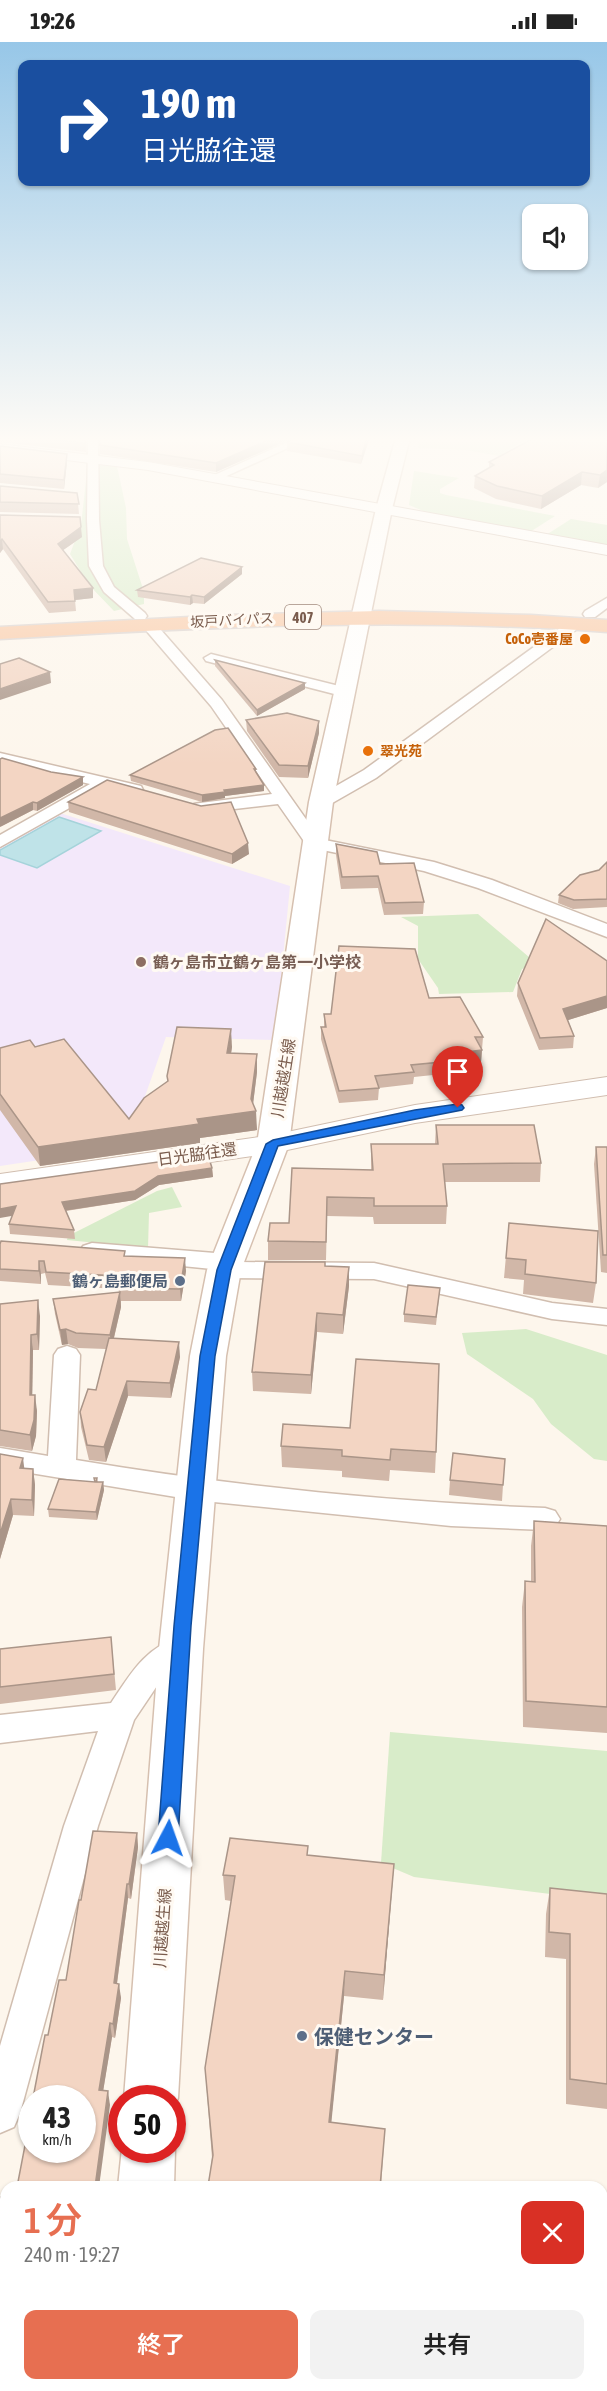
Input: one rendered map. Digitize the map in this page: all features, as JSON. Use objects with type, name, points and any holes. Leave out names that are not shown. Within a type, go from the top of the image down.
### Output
[{"type":"highway","name":"坂戸バイパス","points":[[0,624],[364,611],[494,618],[591,618],[607,626]]},
{"type":"highway","name":"坂戸バイパス","points":[[0,633],[144,620]]},
{"type":"main road","points":[[364,611],[377,547]]},
{"type":"main road","name":"川越越生線","points":[[152,2085],[181,1649],[207,1356],[226,1266],[273,1144],[321,802],[364,611]]},
{"type":"main road","points":[[146,2181],[147,2163]]},
{"type":"street","points":[[92,547],[96,566],[109,589],[144,620],[217,703],[314,843],[428,866],[485,884],[607,931]]},
{"type":"street","points":[[589,547],[607,550]]},
{"type":"street","points":[[321,802],[370,774],[591,618],[607,602]]},
{"type":"street","points":[[212,658],[346,692]]},
{"type":"street","points":[[0,758],[52,773],[105,782],[151,795]]},
{"type":"street","points":[[0,842],[8,830],[105,782]]},
{"type":"street","points":[[182,803],[202,809],[283,798]]},
{"type":"street","name":"日光脇往還","points":[[0,1183],[273,1144],[415,1114],[607,1086]]},
{"type":"street","points":[[72,1249],[226,1266],[375,1271],[552,1311],[607,1317]]},
{"type":"street","points":[[63,1467],[67,1355]]},
{"type":"street","points":[[0,1458],[194,1490],[451,1515],[545,1519]]},
{"type":"street","points":[[0,2113],[81,1826],[120,1715],[152,1668],[181,1649]]},
{"type":"street","points":[[0,1729],[120,1715]]},
{"type":"shaded area","name":"鶴ヶ島市立鶴ヶ島第一小学校","points":[[60,813],[290,886],[275,1040],[166,1037],[127,1147],[0,1166],[0,847]]},
{"type":"green space","points":[[73,547],[129,547],[144,592],[144,604],[114,611],[89,585],[70,554]]},
{"type":"green space","points":[[478,914],[536,963],[522,969],[513,992],[439,994],[438,988],[418,959],[418,926],[401,917]]},
{"type":"green space","points":[[172,1187],[182,1207],[149,1213],[148,1248],[67,1240],[68,1236],[157,1191]]},
{"type":"green space","points":[[526,1329],[607,1355],[607,1461],[594,1459],[551,1424],[533,1399],[467,1354],[462,1333]]},
{"type":"green space","points":[[390,1732],[607,1751],[607,1901],[414,1877],[381,1863]]},
{"type":"water","points":[[59,817],[101,831],[37,868],[0,855],[0,850]]},
{"type":"building","points":[[8,547],[60,547],[93,588],[74,590],[75,601],[48,602]]},
{"type":"building","points":[[201,558],[242,567],[204,597],[137,590]]},
{"type":"building","points":[[19,658],[50,672],[0,689],[0,664]]},
{"type":"building","points":[[215,660],[305,683],[257,710]]},
{"type":"building","points":[[287,713],[319,721],[308,766],[279,765],[246,720]]},
{"type":"building","points":[[228,728],[264,785],[202,795],[130,775],[215,730]]},
{"type":"building","points":[[0,759],[51,772],[83,777],[37,803],[33,802],[0,818]]},
{"type":"building","points":[[107,780],[201,806],[231,802],[248,843],[232,854],[68,802]]},
{"type":"building","points":[[336,844],[377,852],[380,864],[414,863],[424,902],[385,903],[378,876],[342,877]]},
{"type":"building","points":[[607,862],[607,899],[574,900],[559,895],[580,875],[599,870]]},
{"type":"building","points":[[546,919],[607,961],[607,996],[563,1009],[574,1036],[540,1038],[518,983]]},
{"type":"building","points":[[339,946],[415,949],[429,998],[460,997],[483,1037],[475,1037],[482,1050],[449,1054],[452,1061],[411,1065],[414,1072],[375,1076],[379,1088],[339,1091],[321,1027],[326,1027],[324,1014],[331,1014]]},
{"type":"building","points":[[177,1027],[231,1029],[227,1053],[257,1054],[251,1099],[256,1111],[197,1119],[199,1124],[38,1147],[0,1094],[0,1048],[30,1040],[35,1047],[64,1039],[129,1119],[144,1098],[168,1081],[167,1076]]},
{"type":"building","points":[[436,1125],[534,1125],[541,1163],[443,1164],[447,1206],[374,1206],[374,1198],[327,1197],[326,1242],[268,1241],[270,1223],[289,1223],[292,1168],[373,1170],[371,1144],[438,1144]]},
{"type":"building","points":[[596,1147],[607,1147],[607,1255],[603,1255]]},
{"type":"building","points":[[208,1155],[212,1168],[158,1176],[135,1191],[62,1202],[74,1230],[9,1224],[16,1206],[0,1209],[0,1184]]},
{"type":"building","points":[[509,1223],[598,1231],[596,1283],[525,1274],[526,1260],[506,1258]]},
{"type":"building","points":[[1,1241],[125,1251],[124,1256],[185,1258],[180,1289],[118,1288],[118,1276],[46,1272],[44,1261],[39,1261],[39,1271],[0,1269]]},
{"type":"building","points":[[265,1262],[325,1262],[325,1266],[349,1267],[343,1315],[317,1313],[311,1375],[252,1372]]},
{"type":"building","points":[[408,1285],[440,1288],[436,1317],[404,1314]]},
{"type":"building","points":[[120,1292],[110,1335],[60,1330],[53,1299]]},
{"type":"building","points":[[38,1300],[37,1334],[31,1335],[30,1395],[35,1395],[34,1420],[30,1435],[0,1430],[0,1304]]},
{"type":"building","points":[[109,1338],[179,1342],[170,1383],[127,1381],[104,1447],[87,1445],[80,1412],[88,1389],[96,1390]]},
{"type":"building","points":[[356,1359],[439,1364],[436,1452],[391,1449],[390,1460],[342,1456],[342,1450],[281,1446],[283,1424],[350,1428]]},
{"type":"building","points":[[453,1453],[505,1459],[503,1485],[450,1480]]},
{"type":"building","points":[[0,1454],[23,1458],[20,1468],[33,1469],[32,1500],[11,1499],[0,1534]]},
{"type":"building","points":[[94,1478],[97,1478],[96,1482],[103,1482],[96,1512],[48,1509],[59,1479],[95,1482]]},
{"type":"building","points":[[534,1521],[607,1526],[607,1707],[526,1701],[525,1581],[535,1582]]},
{"type":"building","points":[[111,1637],[114,1674],[0,1687],[0,1649]]},
{"type":"building","points":[[93,1831],[137,1833],[129,1884],[127,1884],[114,1983],[119,1984],[99,2090],[108,2091],[96,2181],[18,2181],[22,2163],[96,2163],[96,2085],[35,2085],[59,1980],[66,1980],[79,1900],[81,1900]]},
{"type":"building","points":[[230,1838],[308,1846],[307,1855],[394,1864],[384,1975],[345,1971],[329,2122],[385,2129],[381,2181],[209,2181],[213,2155],[205,2068],[235,1876],[223,1875]]},
{"type":"building","points":[[550,1888],[607,1894],[607,2084],[570,2079],[570,1934],[549,1932]]},
{"type":"place","name":"CoCo壱番屋","points":[[585,639]]},
{"type":"place","name":"翠光苑","points":[[368,751]]},
{"type":"place","name":"鶴ヶ島市立鶴ヶ島第一小学校","points":[[141,962]]},
{"type":"place","name":"鶴ヶ島郵便局","points":[[180,1281]]},
{"type":"place","name":"保健センター","points":[[302,2036]]},
{"type":"route","points":[[168,1838],[182,1626],[207,1356],[224,1270],[273,1144],[415,1114],[458,1108]]}]
